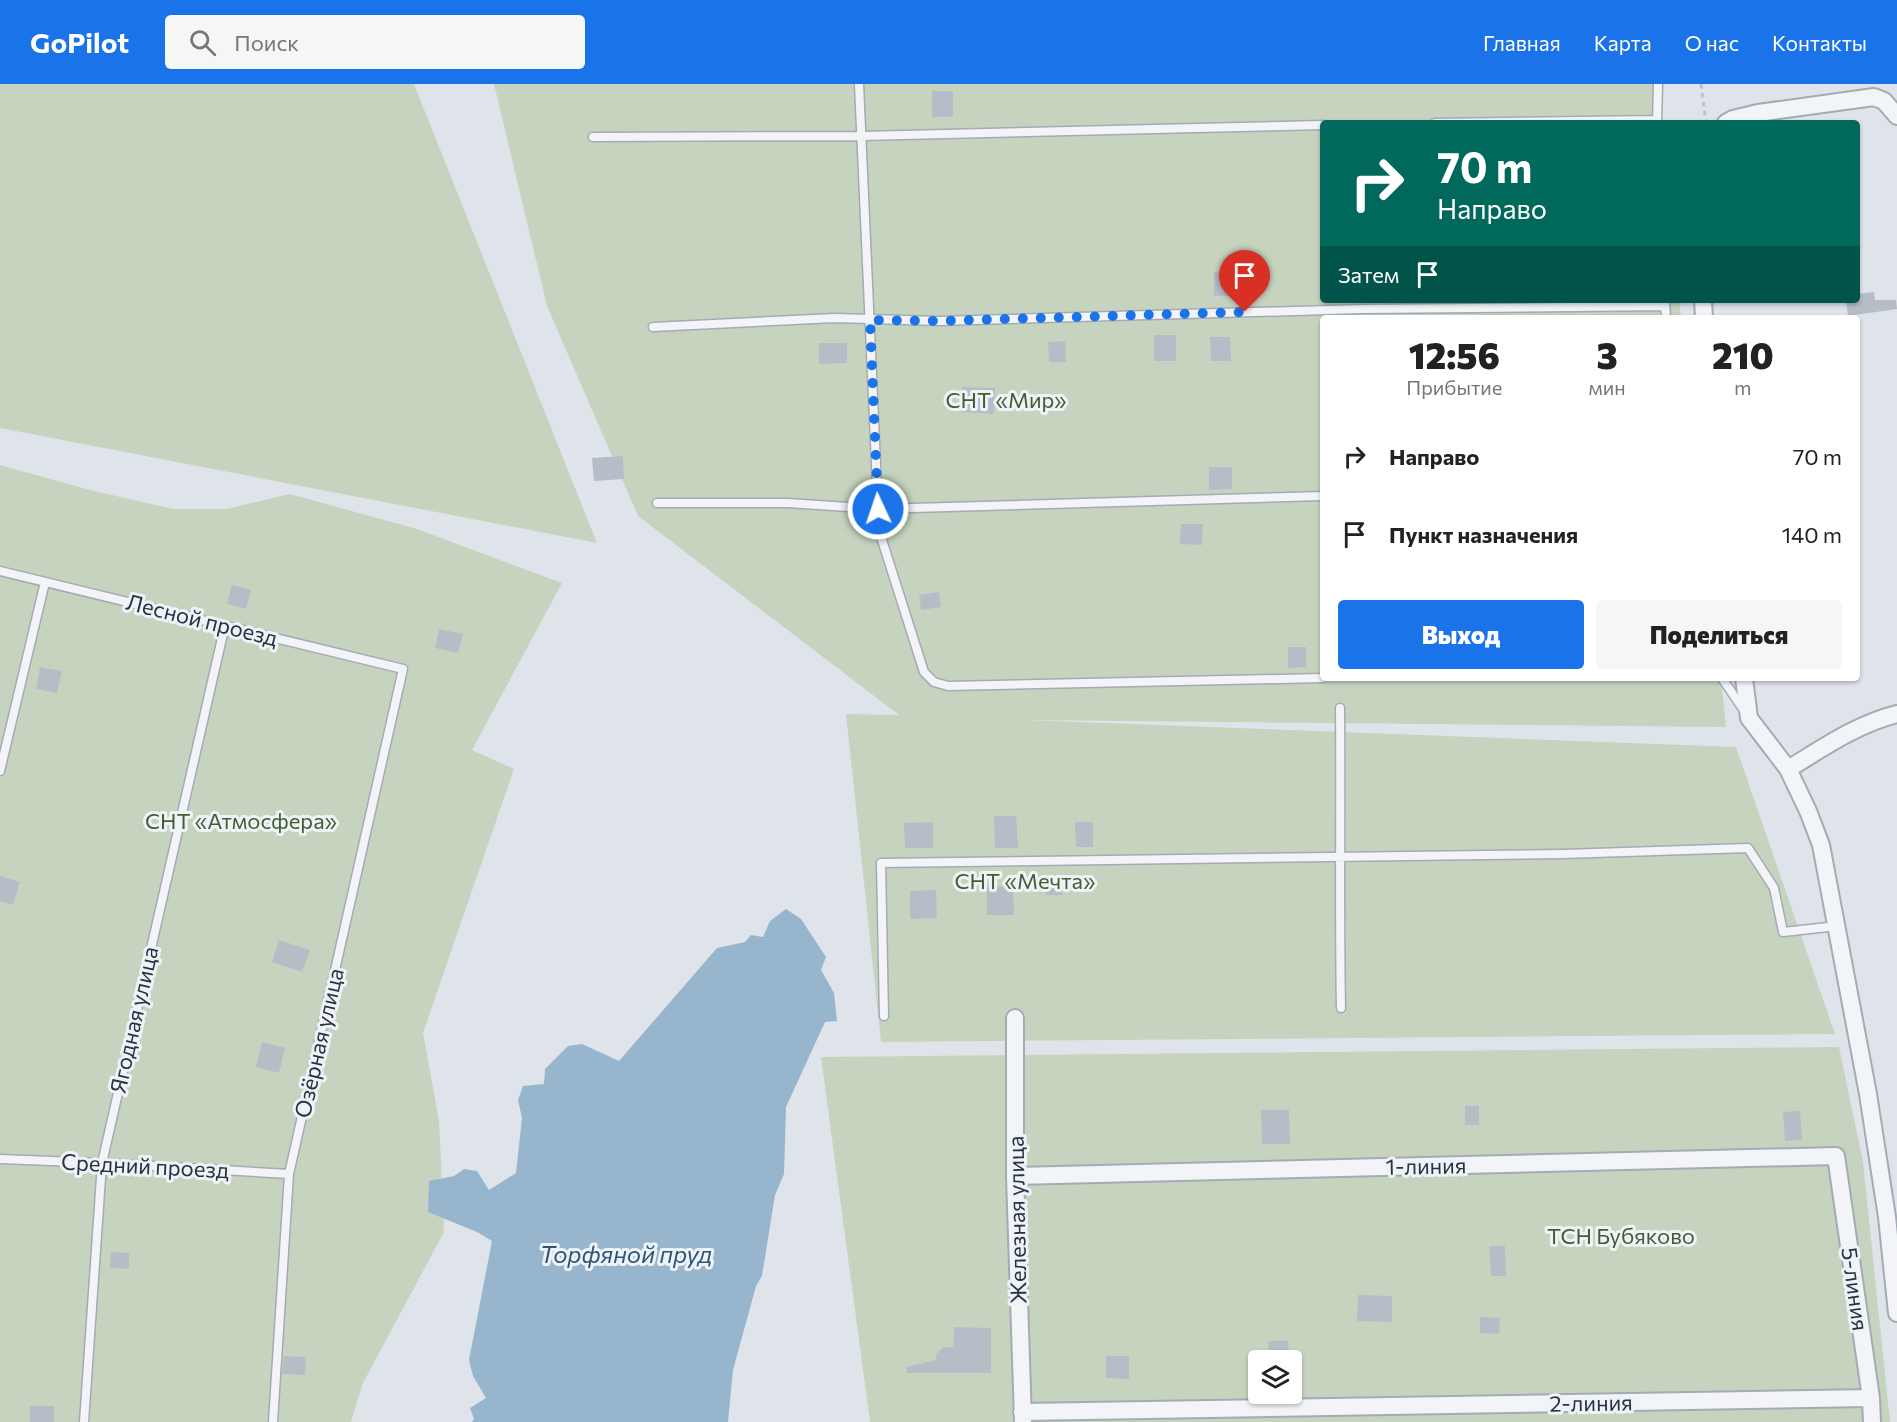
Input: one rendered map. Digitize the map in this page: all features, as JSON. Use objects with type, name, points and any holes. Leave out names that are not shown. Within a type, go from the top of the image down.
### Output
[{"type":"street","points":[[1731,120],[1758,113],[1874,97],[1884,101],[1897,116]]},
{"type":"street","points":[[1744,681],[1749,718],[1788,769],[1821,845],[1870,1105],[1887,1217],[1897,1313]]},
{"type":"street","points":[[1788,769],[1845,734],[1881,718],[1897,714]]},
{"type":"street","name":"Железная улица","points":[[1015,1018],[1015,1176],[1023,1417]]},
{"type":"street","name":"1-линия","points":[[1015,1176],[1836,1156]]},
{"type":"street","name":"5-линия","points":[[1836,1156],[1871,1398],[1872,1422]]},
{"type":"street","name":"2-линия","points":[[1023,1417],[1871,1398]]},
{"type":"lane","points":[[859,84],[878,509],[882,540],[924,672],[934,682],[948,686],[1320,678]]},
{"type":"lane","points":[[1657,120],[1658,84]]},
{"type":"lane","points":[[593,138],[862,136],[1320,125]]},
{"type":"lane","points":[[653,327],[835,318],[939,321],[1665,303]]},
{"type":"lane","points":[[657,503],[788,503],[878,509],[1320,496]]},
{"type":"lane","name":"Лесной проезд","points":[[0,572],[403,669]]},
{"type":"lane","points":[[0,771],[45,582]]},
{"type":"lane","name":"Ягодная улица","points":[[84,1422],[102,1162],[225,625]]},
{"type":"lane","name":"Озёрная улица","points":[[273,1422],[290,1174],[403,669]]},
{"type":"lane","points":[[1724,681],[1749,718]]},
{"type":"lane","points":[[1340,708],[1341,856],[1338,894],[1341,1008]]},
{"type":"lane","points":[[884,1016],[880,863],[1563,854],[1748,848],[1774,888],[1783,932],[1837,926]]},
{"type":"lane","name":"Средний проезд","points":[[0,1159],[102,1162],[290,1174]]},
{"type":"path","points":[[1701,84],[1706,120]]},
{"type":"green space","points":[[0,84],[414,84],[597,543],[0,428]]},
{"type":"green space","name":"СНТ «Мир»","points":[[494,84],[1656,84],[1660,120],[1320,120],[1320,303],[1679,303],[1681,315],[1320,315],[1320,681],[1721,681],[1726,727],[1026,720],[1736,747],[1835,1034],[881,1042],[846,714],[899,715],[638,516],[547,306]]},
{"type":"green space","name":"СНТ «Атмосфера»","points":[[0,465],[90,490],[173,509],[226,509],[290,494],[417,529],[562,583],[472,750],[514,769],[423,1033],[439,1121],[444,1232],[363,1383],[351,1422],[0,1422]]},
{"type":"green space","name":"ТСН Бубяково","points":[[1839,1047],[1863,1162],[1890,1422],[870,1422],[821,1057]]},
{"type":"water","name":"Торфяной пруд","points":[[786,909],[801,919],[826,957],[821,970],[834,993],[837,1021],[825,1022],[786,1107],[784,1174],[775,1195],[762,1276],[756,1286],[733,1370],[728,1422],[472,1422],[474,1419],[470,1408],[486,1398],[473,1376],[469,1360],[492,1241],[477,1232],[428,1212],[429,1181],[454,1176],[464,1169],[477,1171],[489,1190],[516,1173],[522,1118],[518,1100],[523,1086],[544,1084],[545,1069],[568,1046],[582,1044],[619,1061],[717,948],[745,942],[751,935],[763,937],[770,921]]},
{"type":"building","points":[[932,91],[953,91],[953,117],[932,117]]},
{"type":"building","points":[[1214,272],[1231,273],[1231,296],[1214,296]]},
{"type":"building","points":[[1874,292],[1875,300],[1896,300],[1897,309],[1848,315],[1846,303],[1860,303],[1860,294]]},
{"type":"building","points":[[1154,335],[1176,335],[1176,361],[1154,361]]},
{"type":"building","points":[[1210,337],[1230,337],[1231,361],[1211,361]]},
{"type":"building","points":[[1065,341],[1066,362],[1049,362],[1048,342]]},
{"type":"building","points":[[819,343],[847,343],[847,363],[819,364]]},
{"type":"building","points":[[962,387],[995,388],[994,414],[961,412]]},
{"type":"building","points":[[623,456],[624,479],[594,481],[592,458]]},
{"type":"building","points":[[1209,467],[1232,467],[1232,489],[1209,490]]},
{"type":"building","points":[[1181,524],[1203,524],[1202,545],[1180,544]]},
{"type":"building","points":[[232,585],[251,590],[246,609],[227,604]]},
{"type":"building","points":[[939,592],[941,607],[921,610],[919,595]]},
{"type":"building","points":[[439,629],[463,634],[458,653],[435,648]]},
{"type":"building","points":[[1288,647],[1306,647],[1306,667],[1288,668]]},
{"type":"building","points":[[40,667],[62,671],[57,693],[36,689]]},
{"type":"building","points":[[994,816],[1016,816],[1018,848],[995,848]]},
{"type":"building","points":[[933,822],[933,848],[905,848],[904,823]]},
{"type":"building","points":[[1075,822],[1093,822],[1093,847],[1076,847]]},
{"type":"building","points":[[0,876],[20,882],[13,905],[0,901]]},
{"type":"building","points":[[1046,880],[1062,880],[1062,895],[1046,895]]},
{"type":"building","points":[[1013,886],[1014,915],[987,915],[987,887]]},
{"type":"building","points":[[936,890],[937,918],[910,919],[910,891]]},
{"type":"building","points":[[279,940],[310,950],[302,972],[272,962]]},
{"type":"building","points":[[262,1042],[285,1048],[279,1073],[256,1067]]},
{"type":"building","points":[[1465,1106],[1479,1106],[1479,1125],[1465,1125]]},
{"type":"building","points":[[1261,1110],[1289,1110],[1290,1144],[1262,1144]]},
{"type":"building","points":[[1800,1111],[1802,1140],[1785,1141],[1783,1112]]},
{"type":"building","points":[[1489,1246],[1505,1246],[1506,1276],[1491,1276]]},
{"type":"building","points":[[111,1252],[129,1253],[129,1269],[110,1268]]},
{"type":"building","points":[[1358,1295],[1392,1296],[1392,1322],[1357,1321]]},
{"type":"building","points":[[1480,1317],[1500,1318],[1499,1334],[1480,1333]]},
{"type":"building","points":[[954,1327],[991,1328],[991,1373],[907,1373],[906,1367],[936,1360],[936,1354],[944,1347],[953,1347]]},
{"type":"building","points":[[1268,1341],[1288,1341],[1288,1350],[1268,1350]]},
{"type":"building","points":[[284,1356],[306,1357],[305,1375],[282,1374]]},
{"type":"building","points":[[1106,1356],[1129,1356],[1129,1379],[1106,1378]]},
{"type":"building","points":[[30,1406],[54,1406],[54,1422],[30,1422]]},
{"type":"route","points":[[878,509],[870,320],[939,321],[1245,312]]},
{"type":"park label","name":"СНТ «Мечта»","points":[[1025,881]]}]
